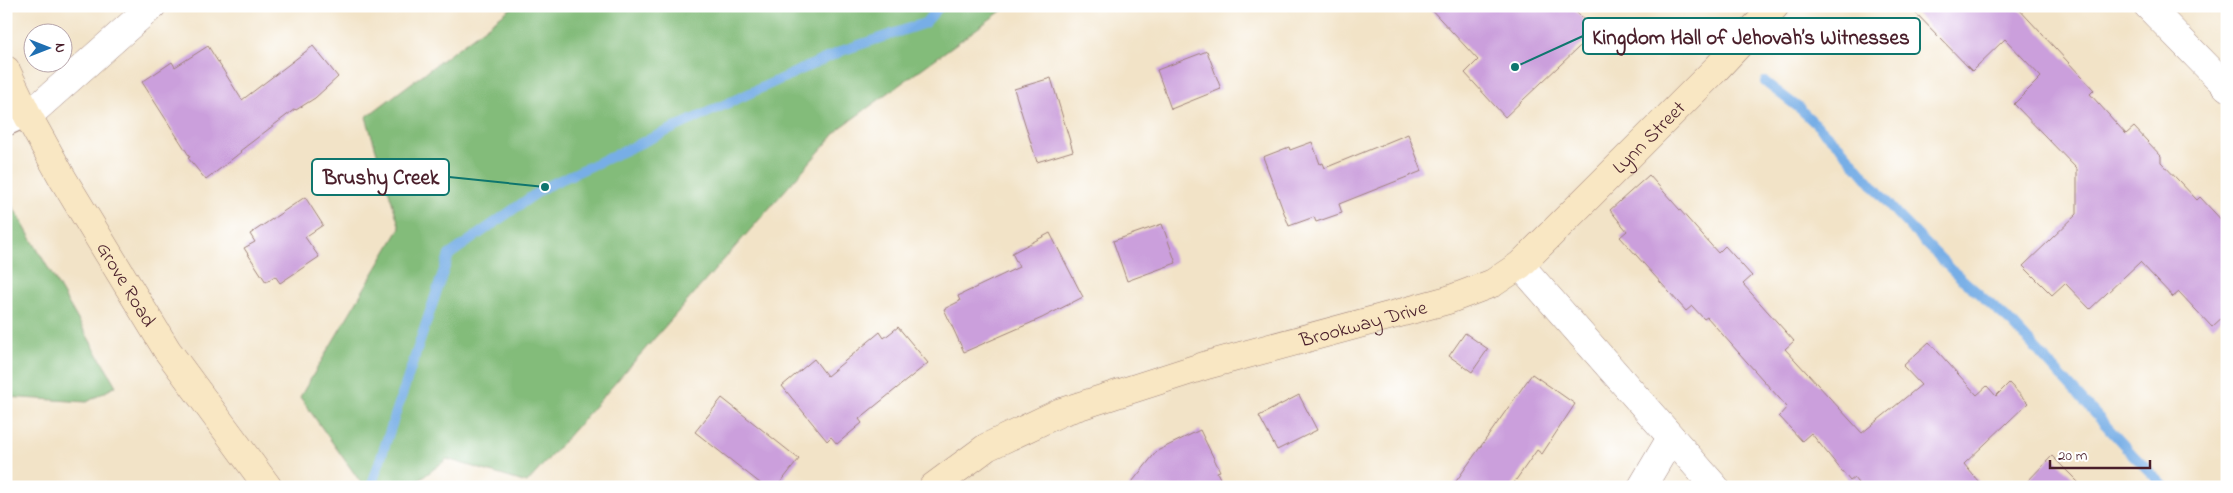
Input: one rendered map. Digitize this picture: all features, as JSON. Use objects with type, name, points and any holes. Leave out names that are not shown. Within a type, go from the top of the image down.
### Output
[{"type":"street","points":[[17,121],[152,6]]},
{"type":"street","name":"Lynn Street","points":[[1520,266],[1716,69],[1775,6]]},
{"type":"street","points":[[2148,6],[2227,87]]},
{"type":"street","name":"Grove Road","points":[[6,70],[17,121],[63,179],[167,350],[268,487]]},
{"type":"street","points":[[1520,266],[1715,487]]},
{"type":"street","name":"Brookway Drive","points":[[933,487],[987,447],[1061,412],[1207,365],[1448,300],[1493,283],[1520,266]]},
{"type":"street","points":[[1642,487],[1672,438]]},
{"type":"green space","points":[[514,6],[1008,6],[840,128],[527,483],[447,459],[410,487],[364,487],[300,397],[400,228],[366,117]]},
{"type":"green space","points":[[13,207],[116,386],[87,402],[6,397],[6,208]]},
{"type":"building","points":[[1428,6],[1571,6],[1595,32],[1505,117],[1465,73],[1478,60]]},
{"type":"building","points":[[1909,6],[2016,6],[2094,90],[2090,94],[2126,134],[2134,127],[2161,156],[2161,162],[2197,200],[2200,197],[2227,226],[2227,313],[2212,327],[2179,292],[2173,297],[2140,262],[2090,309],[2065,283],[2052,295],[2023,266],[2077,214],[2077,169],[2014,104],[2041,77],[2005,39],[1972,71]]},
{"type":"building","points":[[208,46],[242,100],[313,46],[338,77],[315,98],[295,109],[206,180],[188,158],[190,157],[142,82],[172,62],[175,67]]},
{"type":"building","points":[[1207,51],[1221,89],[1171,109],[1157,70]]},
{"type":"building","points":[[1051,78],[1073,151],[1037,162],[1014,89]]},
{"type":"building","points":[[1408,134],[1422,171],[1339,204],[1342,213],[1316,222],[1314,217],[1289,226],[1263,157],[1289,147],[1290,150],[1312,142],[1320,164],[1323,163],[1325,168]]},
{"type":"building","points":[[1649,175],[1718,253],[1725,246],[1752,276],[1743,284],[1794,341],[1785,349],[1862,433],[1921,385],[1903,366],[1929,342],[1977,395],[1987,386],[1996,396],[2009,383],[2028,403],[1964,464],[1983,487],[1861,487],[1854,478],[1850,481],[1811,433],[1802,441],[1779,416],[1787,407],[1707,317],[1704,319],[1692,306],[1686,311],[1620,237],[1627,231],[1610,210]]},
{"type":"building","points":[[305,197],[323,225],[305,237],[319,257],[280,283],[275,276],[266,282],[244,248],[255,242],[250,234]]},
{"type":"building","points":[[1162,224],[1176,263],[1127,281],[1113,241]]},
{"type":"building","points":[[1050,233],[1083,297],[1042,318],[964,352],[944,309],[960,301],[958,296],[1019,267],[1012,253]]},
{"type":"building","points":[[898,327],[928,363],[859,419],[862,423],[837,444],[831,437],[827,441],[782,386],[814,359],[827,376],[880,332],[884,338]]},
{"type":"building","points":[[1465,333],[1488,349],[1472,372],[1449,356]]},
{"type":"building","points":[[1532,374],[1575,404],[1542,454],[1537,450],[1511,487],[1452,487]]},
{"type":"building","points":[[1299,395],[1317,430],[1277,450],[1259,416]]},
{"type":"building","points":[[722,398],[799,459],[777,487],[765,487],[695,432]]},
{"type":"building","points":[[1200,430],[1220,471],[1217,472],[1224,487],[1128,487],[1157,451]]},
{"type":"building","points":[[2052,456],[2083,487],[2022,487]]},
{"type":"waterway","points":[[371,487],[449,255],[545,187],[844,50],[925,23],[940,6]]},
{"type":"waterway","points":[[1765,82],[1799,108],[1841,148],[1898,215],[1953,271],[2013,324],[2133,455],[2165,487]]},
{"type":"place","name":"Kingdom Hall of Jehovah’s Witnesses","points":[[1515,67]]},
{"type":"place","name":"Brushy Creek","points":[[545,187]]}]
